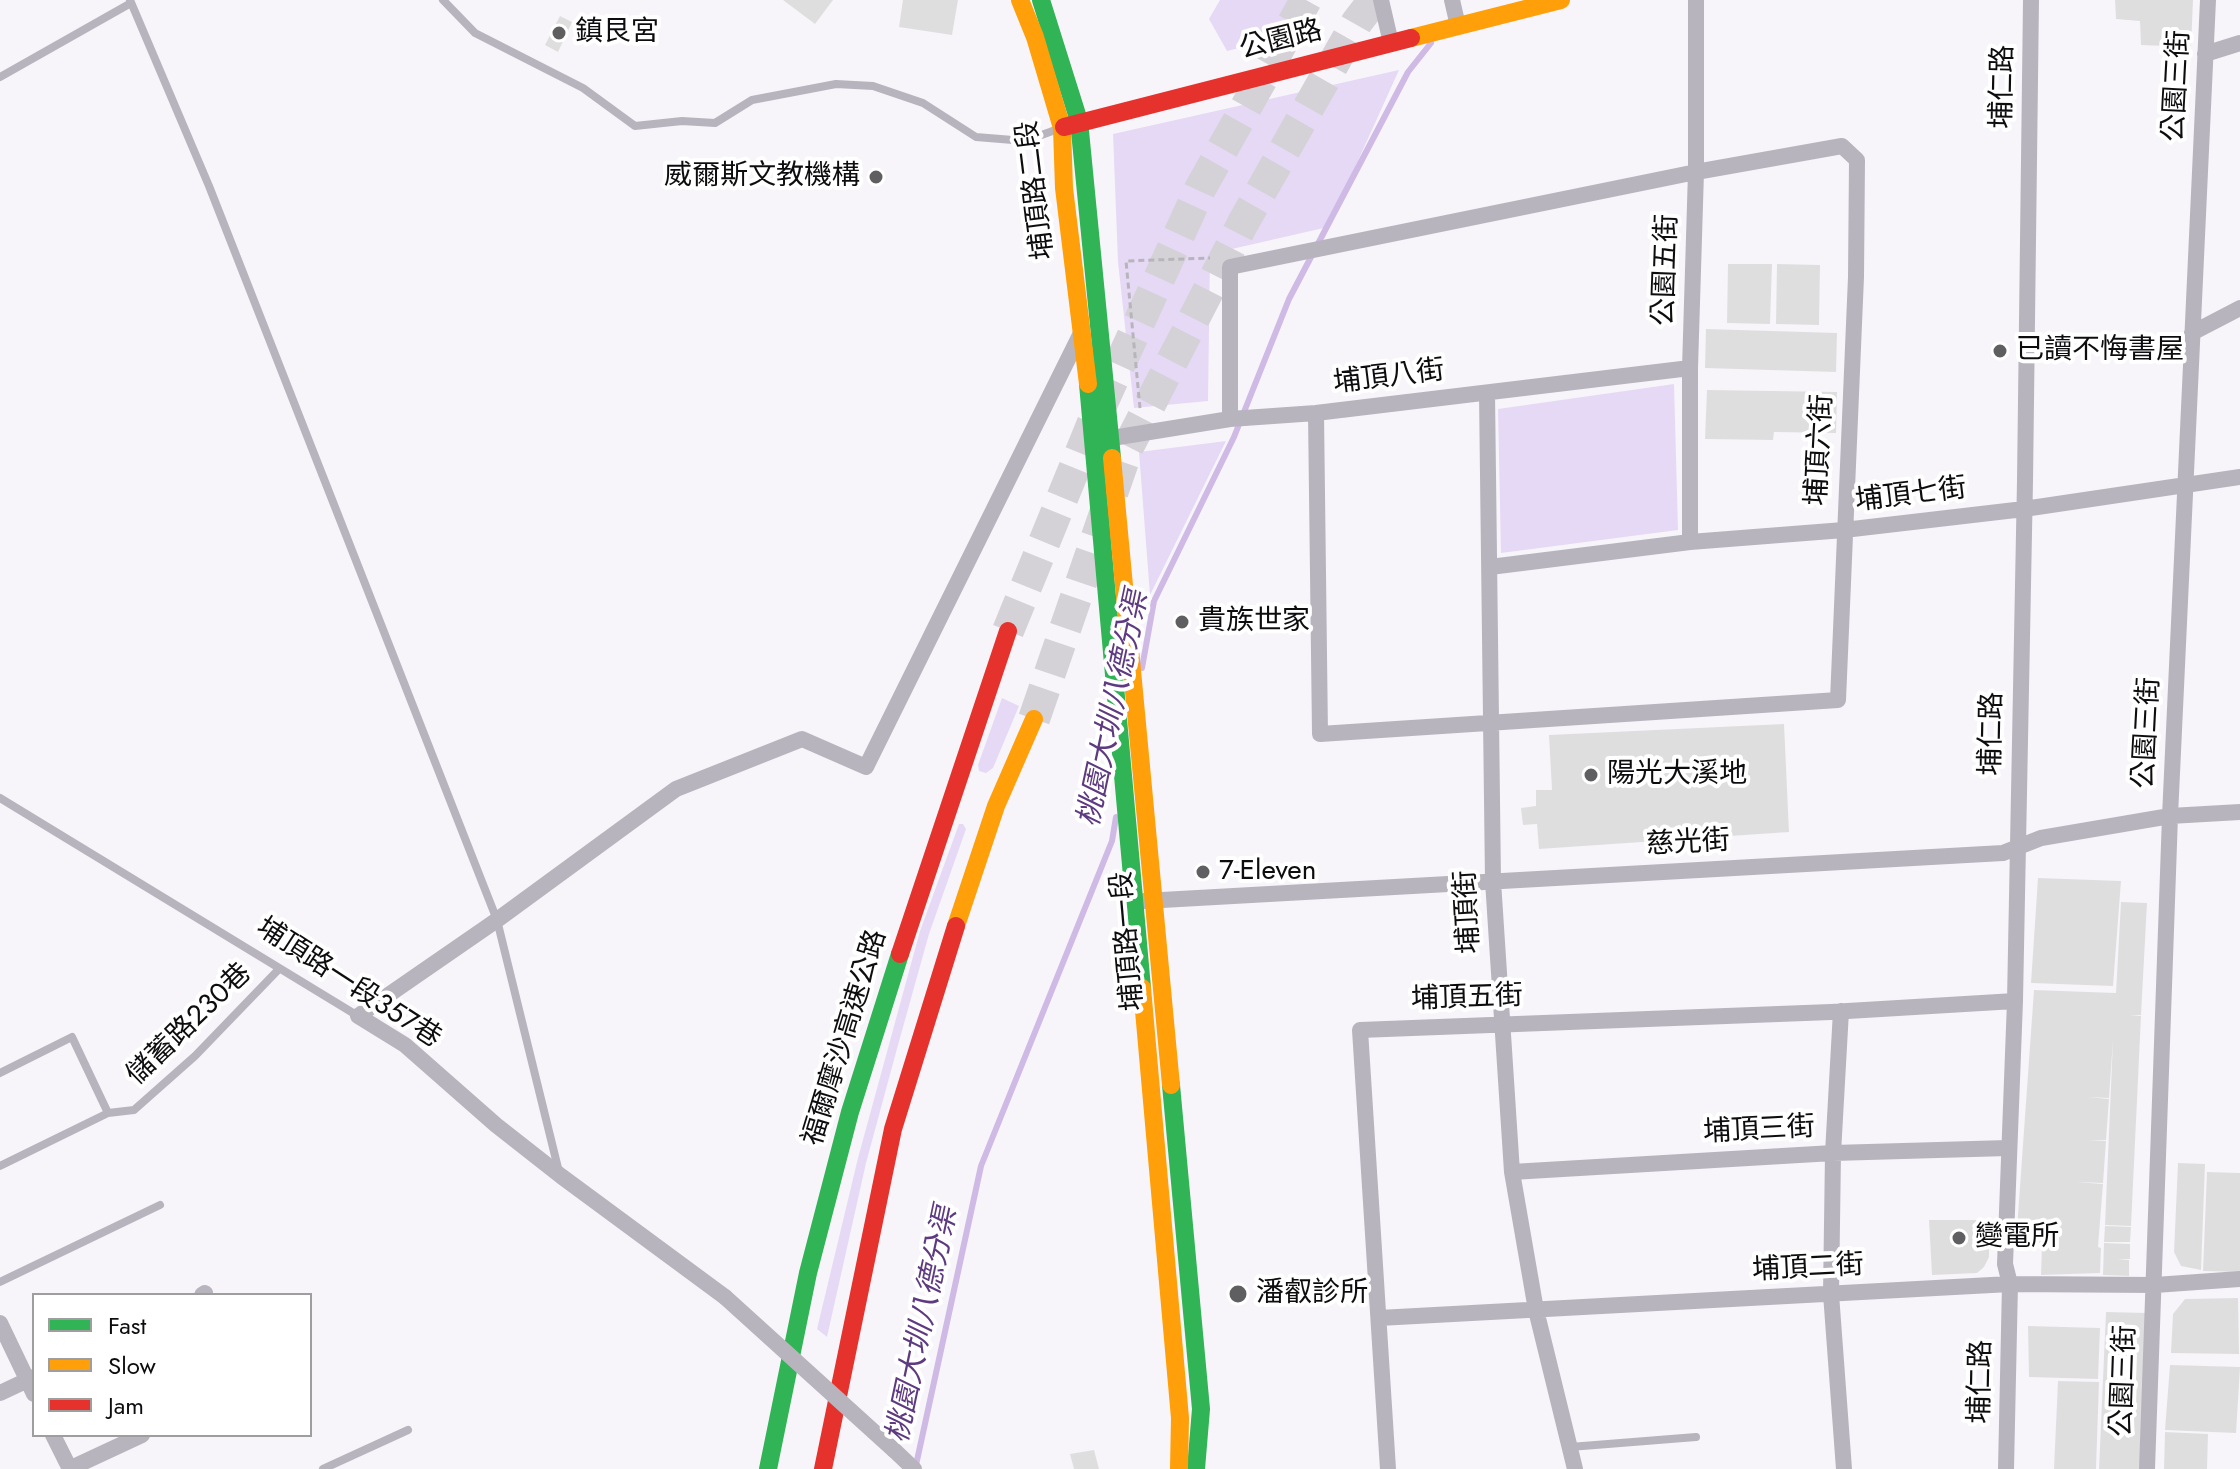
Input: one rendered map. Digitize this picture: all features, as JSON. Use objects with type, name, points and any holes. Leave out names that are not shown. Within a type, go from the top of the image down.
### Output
[{"type":"main road","name":"埔頂路二段","points":[[1020,0],[1071,124],[1064,188],[1083,330]]},
{"type":"main road","name":"埔頂路二段","points":[[1041,0],[1071,124],[1099,312]]},
{"type":"main road","name":"公園路","points":[[1071,124],[1561,0]]},
{"type":"main road","name":"埔頂路一段","points":[[1099,312],[1102,440],[1134,903],[1180,1418],[1179,1469]]},
{"type":"main road","name":"埔頂路一段","points":[[1083,330],[1102,440],[1154,900],[1201,1409],[1196,1469]]},
{"type":"main road","name":"福爾摩沙高速公路","points":[[823,1469],[893,1129],[929,1009],[975,802],[1008,631]]},
{"type":"main road","name":"福爾摩沙高速公路","points":[[768,1469],[808,1273],[850,1112],[885,999],[975,802],[1034,719]]},
{"type":"street","points":[[1381,0],[1391,43]]},
{"type":"street","points":[[1452,0],[1458,26]]},
{"type":"street","name":"公園五街","points":[[1690,542],[1696,0]]},
{"type":"street","name":"埔仁路","points":[[2006,1469],[2010,1284],[2005,1264],[2015,1001],[2031,0]]},
{"type":"street","name":"公園三街","points":[[2147,1469],[2170,816],[2208,0]]},
{"type":"street","points":[[2205,54],[2240,43]]},
{"type":"street","name":"埔頂六街","points":[[1230,419],[1230,267],[1696,172],[1842,146],[1857,160],[1856,277],[1838,700],[1320,734],[1316,413]]},
{"type":"street","points":[[2192,333],[2240,308]]},
{"type":"street","points":[[358,1016],[497,920],[676,789],[802,739],[866,767],[1083,330]]},
{"type":"street","name":"埔頂八街","points":[[1102,440],[1230,419],[1316,413],[1690,368]]},
{"type":"street","name":"埔頂街","points":[[1487,393],[1493,881],[1512,1172],[1536,1310],[1575,1469]]},
{"type":"street","name":"埔頂七街","points":[[1490,567],[1690,542],[1844,530],[2024,509],[2240,477]]},
{"type":"street","name":"慈光街","points":[[1134,903],[2003,853],[2041,838],[2170,816],[2240,812]]},
{"type":"street","name":"埔頂五街","points":[[1388,1469],[1360,1030],[2015,1001]]},
{"type":"street","points":[[1841,1011],[1833,1153],[1831,1294],[1844,1469]]},
{"type":"street","name":"埔頂路一段357巷","points":[[358,1016],[405,1045],[496,1125],[725,1297],[914,1469]]},
{"type":"street","name":"埔頂三街","points":[[1512,1172],[1833,1153],[2008,1148]]},
{"type":"street","name":"埔頂二街","points":[[1379,1318],[2010,1284],[2155,1285],[2240,1279]]},
{"type":"street","points":[[0,1323],[32,1384],[0,1393]]},
{"type":"street","points":[[54,1437],[69,1469],[138,1437]]},
{"type":"lane","points":[[443,0],[475,33],[583,88],[635,126],[682,121],[715,123],[752,100],[836,84],[873,86],[923,103],[976,137],[1025,141],[1071,124]]},
{"type":"lane","points":[[0,77],[130,1],[209,186],[497,920],[561,1176]]},
{"type":"lane","name":"埔頂路一段357巷","points":[[0,798],[358,1016]]},
{"type":"lane","name":"儲蓄路230巷","points":[[0,1166],[108,1113],[134,1110],[195,1056],[279,969]]},
{"type":"lane","points":[[0,1073],[72,1037],[108,1113]]},
{"type":"lane","points":[[0,1282],[160,1205]]},
{"type":"lane","points":[[323,1469],[408,1430]]},
{"type":"lane","points":[[1570,1447],[1696,1437]]},
{"type":"path","points":[[1140,408],[1126,261],[1210,258]]},
{"type":"shaded area","points":[[1220,0],[1302,0],[1305,31],[1227,51],[1209,19]]},
{"type":"shaded area","points":[[1399,70],[1328,227],[1210,254],[1208,401],[1134,408],[1118,262],[1113,134]]},
{"type":"shaded area","points":[[1674,384],[1678,530],[1501,553],[1498,409]]},
{"type":"shaded area","points":[[1226,441],[1150,595],[1139,452]]},
{"type":"shaded area","points":[[1002,698],[1019,706],[993,768],[986,773],[979,771],[978,765]]},
{"type":"shaded area","points":[[959,824],[966,829],[929,934],[898,1045],[866,1163],[827,1337],[817,1329],[858,1158],[920,931]]},
{"type":"building","points":[[783,0],[833,0],[815,24]]},
{"type":"building","points":[[903,0],[958,0],[952,35],[899,27]]},
{"type":"building","points":[[2115,0],[2193,0],[2191,47],[2141,45],[2140,21],[2116,19]]},
{"type":"building","name":"鎮艮宮","points":[[560,16],[572,22],[558,52],[545,45]]},
{"type":"building","points":[[1728,264],[1772,264],[1770,324],[1727,323]]},
{"type":"building","points":[[1777,264],[1820,265],[1819,325],[1776,324]]},
{"type":"building","points":[[1706,329],[1837,333],[1836,372],[1705,368]]},
{"type":"building","points":[[1707,390],[1837,392],[1836,433],[1774,432],[1773,440],[1705,439]]},
{"type":"building","name":"陽光大溪地","points":[[1784,724],[1789,832],[1539,849],[1537,824],[1523,825],[1521,808],[1536,806],[1536,790],[1552,790],[1549,735]]},
{"type":"building","points":[[2038,878],[2121,881],[2113,986],[2031,983]]},
{"type":"building","points":[[2121,902],[2147,903],[2141,1015],[2130,1015],[2141,1016],[2131,1226],[2105,1225],[2113,1040],[2109,1098],[2088,1097],[2109,1099],[2106,1140],[2090,1140],[2106,1141],[2103,1183],[2076,1182],[2103,1184],[2098,1247],[2101,1248],[2100,1273],[2041,1275],[2042,1244],[2016,1243],[2034,990],[2116,993]]},
{"type":"building","points":[[2178,1163],[2205,1164],[2201,1270],[2181,1266],[2174,1252]]},
{"type":"building","points":[[2207,1172],[2240,1173],[2240,1272],[2203,1271]]},
{"type":"building","name":"變電所","points":[[1929,1220],[1989,1220],[1989,1257],[1984,1267],[1977,1273],[1932,1275]]},
{"type":"building","points":[[2105,1226],[2131,1227],[2130,1242],[2104,1242]]},
{"type":"building","points":[[2104,1243],[2130,1244],[2130,1259],[2117,1259],[2129,1260],[2129,1276],[2103,1275]]},
{"type":"building","points":[[2238,1298],[2239,1354],[2171,1353],[2173,1314],[2185,1299]]},
{"type":"building","points":[[2106,1312],[2147,1313],[2142,1469],[2099,1469]]},
{"type":"building","points":[[2028,1326],[2100,1328],[2098,1379],[2029,1377]]},
{"type":"building","points":[[2170,1365],[2240,1367],[2236,1433],[2165,1430]]},
{"type":"building","points":[[2058,1381],[2099,1382],[2096,1469],[2054,1469]]},
{"type":"building","points":[[2165,1432],[2208,1434],[2207,1469],[2164,1469]]},
{"type":"building","points":[[1094,1450],[1099,1469],[1074,1469],[1070,1454]]},
{"type":"waterway","name":"桃園大圳八德分渠","points":[[1142,668],[1154,601],[1234,437],[1289,299],[1408,72],[1431,43]]},
{"type":"waterway","name":"桃園大圳八德分渠","points":[[916,1465],[981,1166],[1112,841],[1116,817]]},
{"type":"tunnel","points":[[1008,631],[1092,425],[1200,189],[1306,0]]},
{"type":"tunnel","points":[[1034,719],[1128,447],[1243,223],[1357,22],[1374,0]]},
{"type":"traffic: fast","points":[[1041,0],[1079,121],[1112,458]]},
{"type":"traffic: fast","points":[[1088,384],[1142,988]]},
{"type":"traffic: fast","points":[[768,1469],[808,1273],[850,1112],[900,954]]},
{"type":"traffic: fast","points":[[1171,1085],[1201,1409],[1196,1469]]},
{"type":"traffic: slow","points":[[1020,0],[1035,37],[1062,128],[1064,188],[1088,384]]},
{"type":"traffic: slow","points":[[1411,38],[1561,0]]},
{"type":"traffic: slow","points":[[1112,458],[1171,1085]]},
{"type":"traffic: slow","points":[[956,926],[996,806],[1034,719]]},
{"type":"traffic: slow","points":[[1142,988],[1180,1418],[1179,1469]]},
{"type":"traffic: jam","points":[[1064,127],[1411,38]]},
{"type":"traffic: jam","points":[[900,954],[1008,631]]},
{"type":"traffic: jam","points":[[823,1469],[893,1129],[956,926]]},
{"type":"place","name":"鎮艮宮","points":[[559,33]]},
{"type":"place","name":"威爾斯文教機構","points":[[876,177]]},
{"type":"place","name":"已讀不悔書屋","points":[[2000,351]]},
{"type":"place","name":"貴族世家","points":[[1182,622]]},
{"type":"place","name":"陽光大溪地","points":[[1591,775]]},
{"type":"place","name":"7-Eleven","points":[[1203,872]]},
{"type":"place","name":"變電所","points":[[1959,1238]]},
{"type":"place","name":"潘叡診所","points":[[1238,1294]]}]
